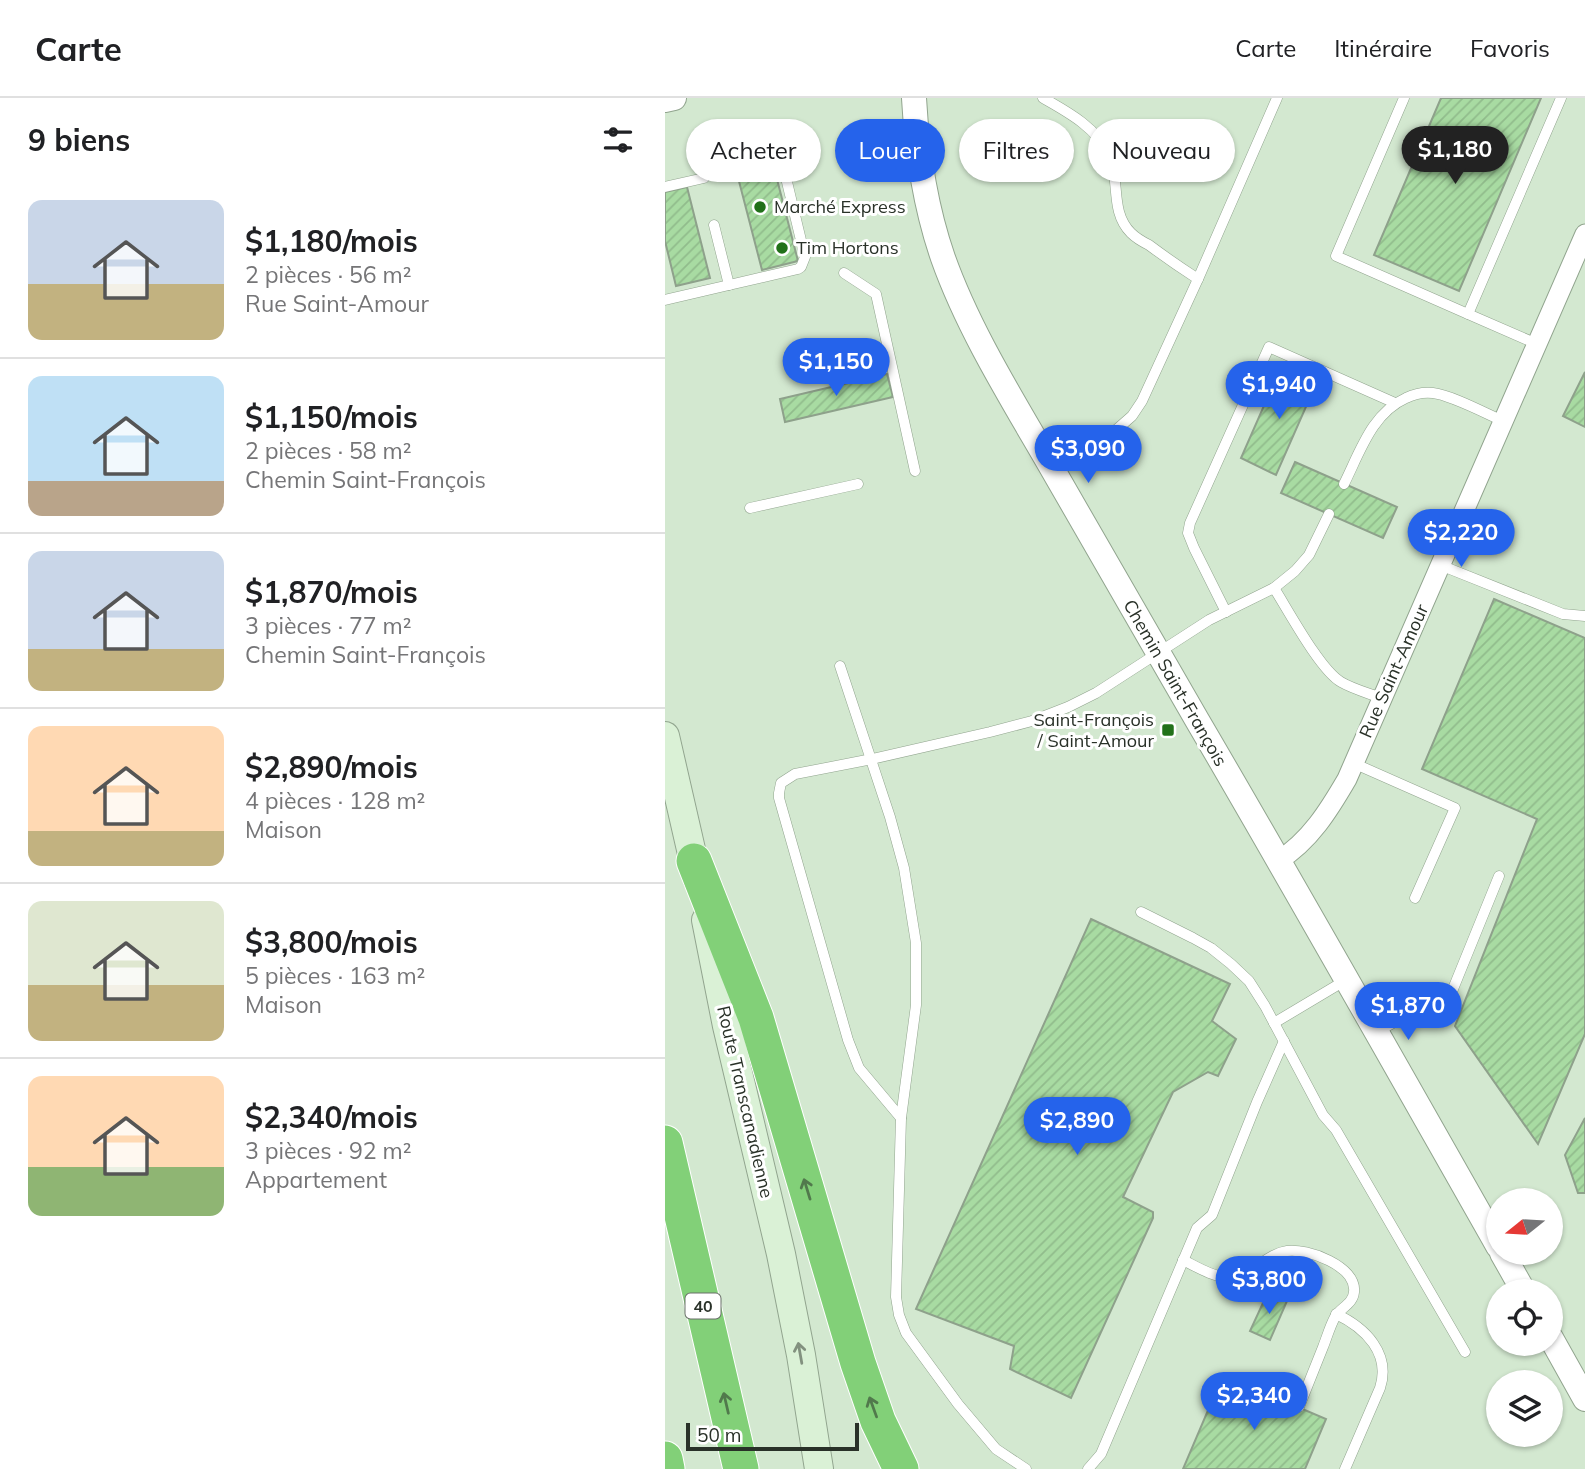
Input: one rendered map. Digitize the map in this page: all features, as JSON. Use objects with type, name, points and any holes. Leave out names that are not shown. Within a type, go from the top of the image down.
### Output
[{"type":"highway","points":[[694,861],[756,1018],[858,1363],[878,1421],[901,1469]]},
{"type":"highway","name":"40","points":[[665,1143],[741,1469]]},
{"type":"highway","points":[[665,1459],[667,1469]]},
{"type":"main road","name":"Route Transcanadienne","points":[[665,736],[694,861],[727,1026],[781,1254],[819,1469]]},
{"type":"street","points":[[665,100],[674,98]]},
{"type":"street","name":"Chemin Saint-François","points":[[914,98],[928,207],[954,285],[979,339],[1486,1225]]},
{"type":"street","name":"Rue Saint-Amour","points":[[1278,861],[1295,849],[1317,827],[1333,803],[1353,763],[1585,234]]},
{"type":"street","points":[[1561,1356],[1585,1399]]},
{"type":"lane","points":[[1043,98],[1077,118],[1104,145],[1114,174],[1115,196],[1120,216],[1131,233],[1198,279]]},
{"type":"lane","points":[[1051,466],[1116,430],[1132,416],[1142,401],[1277,98]]},
{"type":"lane","points":[[1403,98],[1336,256],[1537,344]]},
{"type":"lane","points":[[1468,314],[1561,98]]},
{"type":"lane","points":[[665,187],[687,182]]},
{"type":"lane","points":[[665,300],[801,267],[804,257],[787,182]]},
{"type":"lane","points":[[714,225],[729,285]]},
{"type":"lane","points":[[844,273],[876,294],[915,471]]},
{"type":"lane","points":[[1226,612],[1188,533],[1190,523],[1269,347],[1395,403]]},
{"type":"lane","points":[[1344,484],[1380,417],[1395,403],[1414,395],[1431,392],[1442,395],[1503,421]]},
{"type":"lane","points":[[750,508],[858,484]]},
{"type":"lane","points":[[901,1118],[859,1068],[848,1040],[779,793],[781,783],[795,774],[872,759],[1032,721],[1068,708],[1209,620],[1274,588],[1309,555],[1329,514]]},
{"type":"lane","points":[[1440,565],[1563,614],[1585,616]]},
{"type":"lane","points":[[1274,588],[1330,674],[1381,698]]},
{"type":"lane","points":[[840,666],[872,759],[904,868],[916,943],[916,1005],[901,1118],[896,1297],[899,1315],[906,1333],[958,1404],[996,1448],[1026,1469]]},
{"type":"lane","points":[[1353,763],[1455,808],[1415,898]]},
{"type":"lane","points":[[1376,1032],[1453,989],[1499,876]]},
{"type":"lane","points":[[1141,912],[1211,948],[1249,981],[1323,1115],[1336,1130],[1465,1352]]},
{"type":"lane","points":[[1274,1023],[1347,980]]},
{"type":"lane","points":[[1088,1469],[1101,1454],[1197,1228],[1212,1216],[1284,1041]]},
{"type":"lane","points":[[1183,1260],[1217,1276],[1230,1278],[1240,1276],[1271,1256],[1286,1251],[1316,1254],[1334,1263],[1352,1280],[1354,1292],[1350,1303],[1336,1314],[1299,1407]]},
{"type":"lane","points":[[1336,1314],[1352,1321],[1364,1332],[1383,1363],[1384,1376],[1345,1469]]},
{"type":"building","points":[[1441,98],[1541,98],[1459,291],[1374,255]]},
{"type":"building","points":[[739,182],[778,182],[798,261],[762,270]]},
{"type":"building","points":[[687,187],[710,278],[676,286],[665,241],[665,192]]},
{"type":"building","points":[[1281,367],[1316,384],[1276,475],[1241,458]]},
{"type":"building","points":[[1585,372],[1585,427],[1563,416]]},
{"type":"building","points":[[887,374],[893,397],[785,422],[780,399]]},
{"type":"building","points":[[1295,462],[1397,507],[1383,538],[1281,493]]},
{"type":"building","points":[[1494,599],[1585,638],[1585,1034],[1538,1144],[1455,1026],[1537,819],[1422,769]]},
{"type":"building","points":[[1091,919],[1230,984],[1212,1021],[1236,1039],[1218,1076],[1208,1072],[1173,1092],[1123,1197],[1153,1212],[1153,1218],[1071,1398],[1010,1369],[1014,1346],[916,1309]]},
{"type":"building","points":[[1585,1118],[1585,1193],[1578,1193],[1565,1155]]},
{"type":"building","points":[[1268,1292],[1287,1301],[1270,1340],[1250,1331]]},
{"type":"building","points":[[1223,1375],[1326,1419],[1305,1469],[1183,1469]]},
{"type":"place","name":"Marché Express","points":[[760,207]]},
{"type":"place","name":"Tim Hortons","points":[[782,248]]},
{"type":"place","name":"Saint-François / Saint-Amour","points":[[1168,730]]}]
